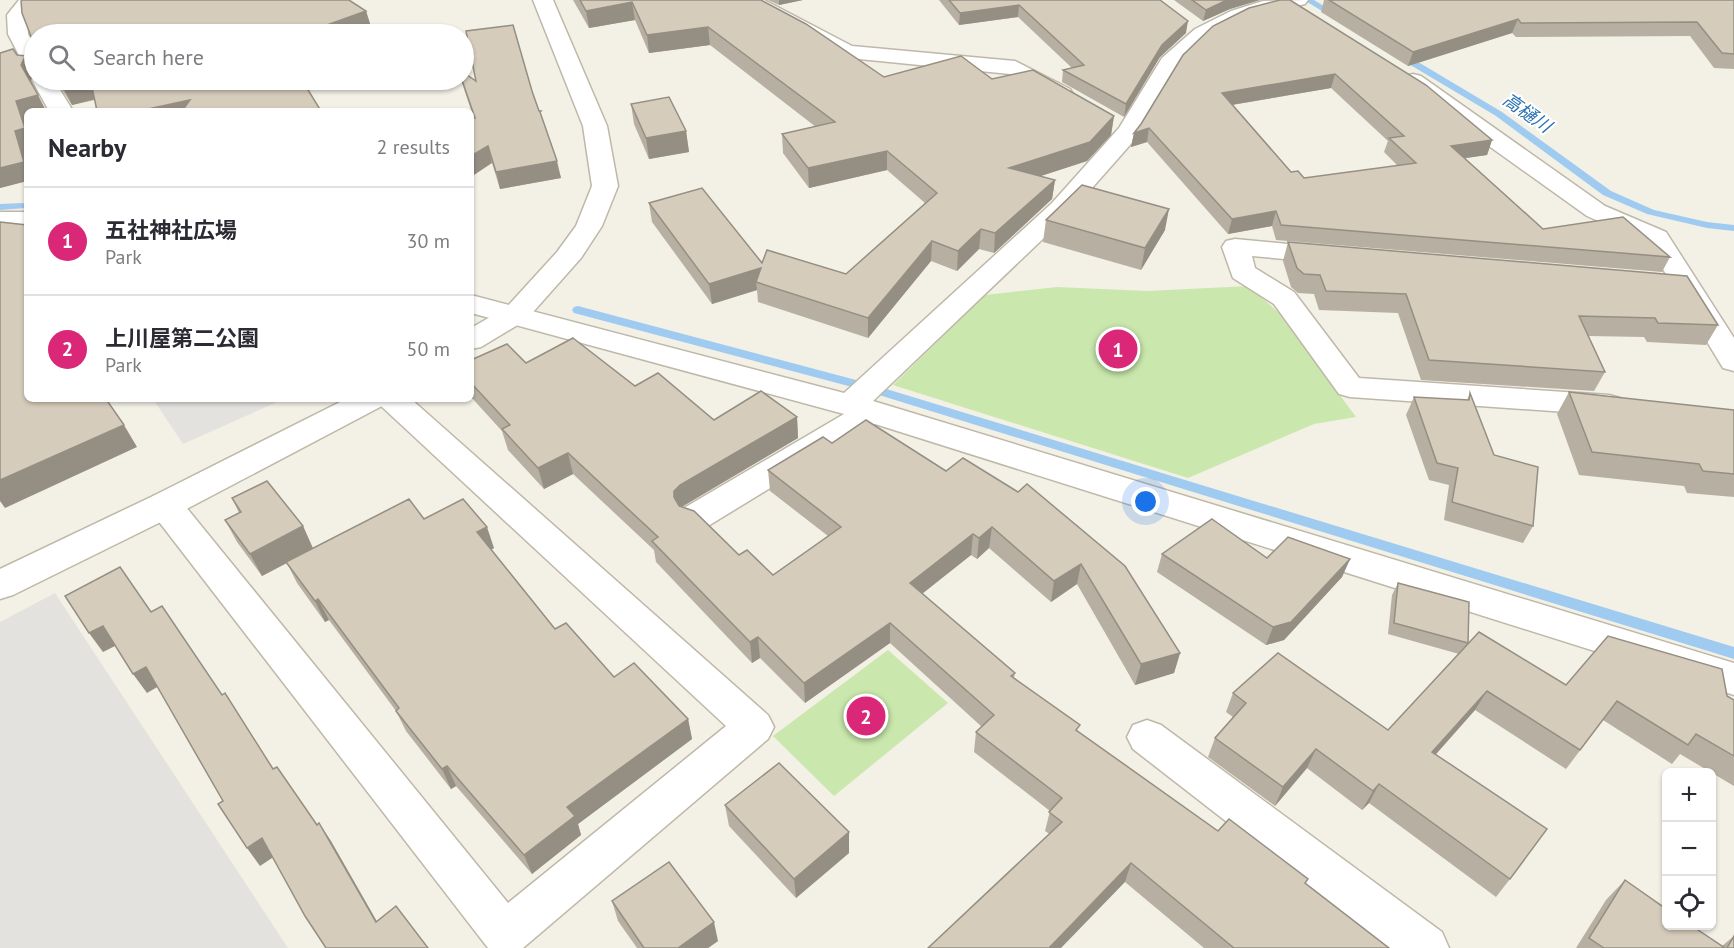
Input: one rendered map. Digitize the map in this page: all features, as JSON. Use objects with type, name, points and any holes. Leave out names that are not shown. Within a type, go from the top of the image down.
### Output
[{"type":"street","points":[[24,45],[18,34],[17,15],[30,0]]},
{"type":"street","points":[[474,338],[516,314],[567,258],[589,226],[605,186],[595,126],[543,0]]},
{"type":"street","points":[[749,0],[847,52],[877,57],[1015,68],[1077,103]]},
{"type":"street","points":[[696,517],[861,409],[1061,208],[1119,126],[1170,63],[1202,33],[1238,15],[1294,1],[1317,20]]},
{"type":"street","points":[[1184,20],[1202,33]]},
{"type":"street","points":[[1396,69],[1453,107],[1596,211],[1657,238],[1684,285],[1734,361]]},
{"type":"street","points":[[49,90],[59,108]]},
{"type":"street","points":[[0,220],[24,220]]},
{"type":"street","points":[[1353,256],[1235,247],[1243,272],[1284,298],[1350,387],[1641,407]]},
{"type":"street","points":[[1648,282],[1684,285]]},
{"type":"street","points":[[474,305],[516,314],[861,409],[1734,679]]},
{"type":"street","points":[[0,585],[165,505],[365,402]]},
{"type":"street","points":[[165,505],[504,934],[753,727],[395,402]]},
{"type":"street","points":[[1147,736],[1426,948]]},
{"type":"green space","points":[[1249,286],[1279,313],[1356,417],[1314,424],[1188,478],[893,385],[985,295],[1057,287],[1147,291]]},
{"type":"green space","points":[[888,650],[948,703],[834,796],[773,736]]},
{"type":"shaded area","points":[[155,402],[277,402],[183,444]]},
{"type":"shaded area","points":[[55,593],[288,948],[0,948],[0,622]]},
{"type":"building","points":[[349,0],[366,11],[330,24],[26,24],[21,1]]},
{"type":"building","points":[[580,0],[761,0],[806,24],[884,77],[961,56],[992,79],[1033,70],[1114,116],[1090,142],[1009,168],[1055,180],[995,233],[981,229],[958,251],[932,241],[868,318],[756,282],[761,268],[709,284],[649,203],[702,188],[762,263],[767,250],[846,274],[937,193],[887,151],[808,168],[782,134],[835,122],[708,27],[647,35],[632,2],[586,11]]},
{"type":"building","points":[[949,0],[1160,0],[1188,21],[1162,45],[1126,104],[1063,70],[1084,65],[1019,5],[960,13]]},
{"type":"building","points":[[1192,0],[1227,0],[1206,10]]},
{"type":"building","points":[[1280,0],[1290,0],[1426,85],[1492,140],[1451,146],[1543,229],[1623,217],[1670,257],[1281,225],[1276,211],[1232,219],[1149,128],[1134,133],[1183,55],[1213,26],[1249,8]],"holes":[[[1335,74],[1404,136],[1389,138],[1416,163],[1304,178],[1298,171],[1291,172],[1222,93]]]},
{"type":"building","points":[[1329,0],[1734,0],[1734,54],[1722,53],[1697,22],[1521,23],[1518,19],[1413,52]]},
{"type":"building","points":[[513,25],[532,91],[557,161],[496,172],[488,146],[474,154],[474,108],[472,108],[465,90],[474,90],[474,80],[476,81],[474,30]]},
{"type":"building","points":[[13,49],[17,55],[24,56],[21,65],[24,70],[24,90],[35,90],[38,95],[16,101],[24,128],[15,131],[24,162],[0,168],[0,53]]},
{"type":"building","points":[[93,90],[308,90],[319,108],[184,108],[190,100],[153,108],[96,108]]},
{"type":"building","points":[[669,97],[686,131],[646,138],[631,104]]},
{"type":"building","points":[[1082,185],[1169,209],[1145,248],[1046,220]]},
{"type":"building","points":[[0,222],[24,225],[24,402],[108,402],[124,425],[0,480]]},
{"type":"building","points":[[1288,242],[1687,276],[1718,325],[1658,323],[1655,318],[1579,316],[1605,372],[1429,360],[1406,294],[1326,291],[1320,275],[1304,274],[1297,268]]},
{"type":"building","points":[[573,338],[635,386],[658,373],[714,420],[761,391],[797,417],[680,485],[674,491],[674,497],[679,506],[694,511],[739,555],[747,550],[773,575],[841,527],[768,470],[823,437],[832,443],[866,420],[946,471],[963,458],[1018,492],[1027,484],[1125,566],[1180,653],[1141,664],[1081,564],[1054,581],[992,527],[979,538],[973,534],[910,583],[1015,673],[1011,676],[1080,725],[1076,730],[1218,831],[1229,819],[1308,879],[1305,883],[1389,948],[1234,948],[1131,863],[1049,948],[928,948],[1062,822],[1049,812],[1062,798],[976,732],[994,715],[890,623],[804,683],[758,637],[750,642],[652,541],[658,537],[568,453],[538,468],[502,429],[510,425],[474,386],[474,359],[507,344],[526,363]]},
{"type":"building","points":[[1569,392],[1734,410],[1734,474],[1703,471],[1699,464],[1592,452]]},
{"type":"building","points":[[1470,393],[1494,455],[1538,467],[1533,526],[1452,502],[1458,468],[1437,463],[1414,397],[1469,400]]},
{"type":"building","points":[[267,481],[303,526],[250,554],[225,520],[241,512],[232,498]]},
{"type":"building","points":[[409,499],[424,519],[463,499],[487,527],[477,532],[555,629],[566,623],[614,677],[634,663],[688,719],[567,807],[575,816],[524,855],[447,766],[442,769],[396,711],[399,708],[318,599],[315,601],[286,562]]},
{"type":"building","points":[[1212,519],[1267,558],[1288,537],[1350,559],[1291,622],[1273,627],[1162,554]]},
{"type":"building","points":[[120,567],[151,612],[162,606],[222,695],[225,693],[273,769],[277,767],[317,825],[319,823],[376,922],[396,906],[428,948],[326,948],[305,916],[262,838],[247,848],[218,804],[223,801],[146,667],[133,674],[103,626],[89,633],[65,596]]},
{"type":"building","points":[[1398,583],[1469,602],[1468,643],[1394,623]]},
{"type":"building","points":[[1479,632],[1566,685],[1608,636],[1722,669],[1727,696],[1734,700],[1734,756],[1696,734],[1688,745],[1617,701],[1580,750],[1487,691],[1432,752],[1547,829],[1510,879],[1379,784],[1373,791],[1316,749],[1283,787],[1215,738],[1246,703],[1233,693],[1278,653],[1388,730]]},
{"type":"building","points":[[779,763],[849,832],[794,879],[725,805]]},
{"type":"building","points":[[669,862],[714,922],[678,948],[644,948],[612,901]]},
{"type":"building","points":[[1625,880],[1662,906],[1662,930],[1698,930],[1725,948],[1604,948],[1589,938]]},
{"type":"building","points":[[1734,936],[1734,948],[1727,948]]},
{"type":"waterway","name":"高樋川","points":[[1308,0],[1338,17]]},
{"type":"waterway","name":"高樋川","points":[[1400,55],[1499,114],[1607,193],[1651,212],[1707,225],[1734,228]]},
{"type":"waterway","points":[[0,207],[22,206]]},
{"type":"waterway","points":[[578,310],[852,383]]},
{"type":"waterway","points":[[883,392],[1734,653]]},
{"type":"place","name":"五社神社広場","points":[[1118,349]]},
{"type":"place","name":"上川屋第二公園","points":[[866,716]]}]
